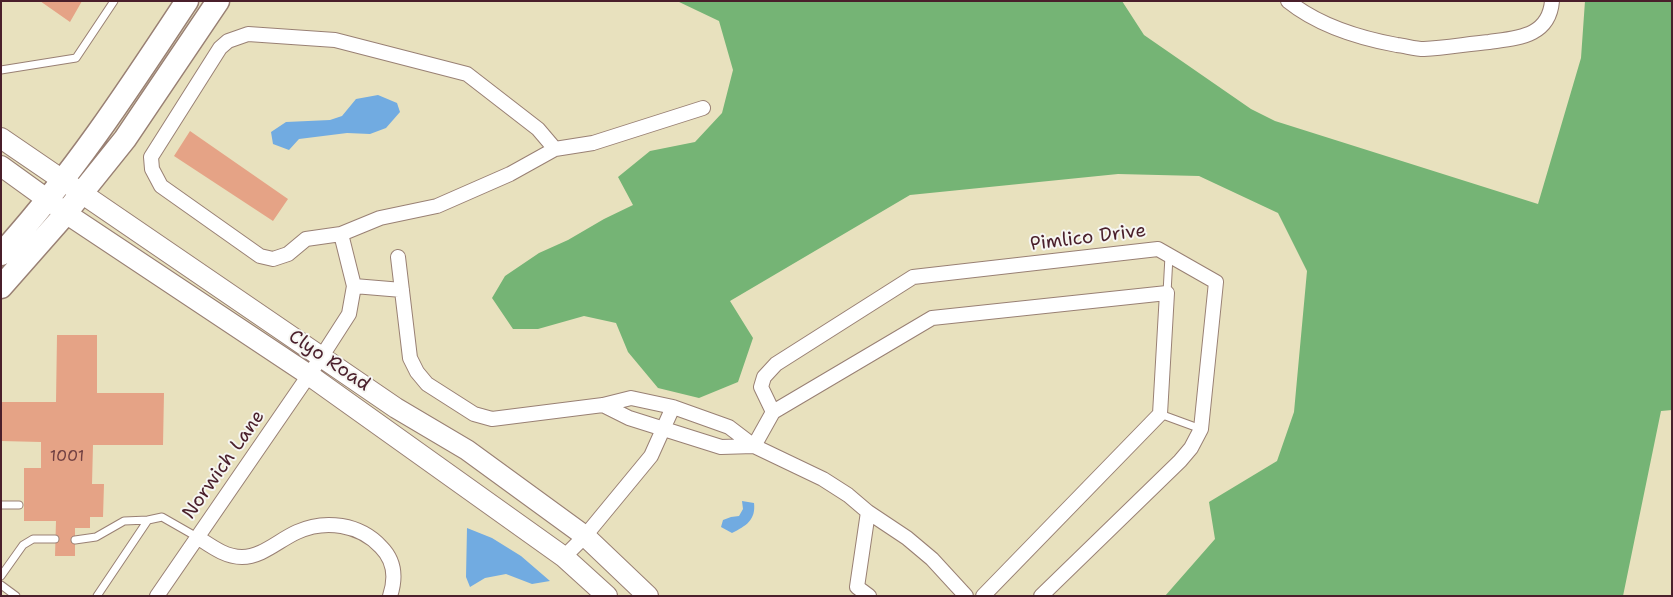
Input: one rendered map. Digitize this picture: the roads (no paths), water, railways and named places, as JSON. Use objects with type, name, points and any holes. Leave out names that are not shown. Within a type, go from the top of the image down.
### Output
[{"type":"main road","points":[[1,287],[57,206],[62,182],[121,102],[187,1]]},
{"type":"main road","points":[[1,254],[57,206],[81,194],[125,139],[218,1]]},
{"type":"street","points":[[1288,1],[1330,26],[1379,41],[1422,49],[1524,37],[1543,25],[1551,14],[1552,1]]},
{"type":"street","points":[[556,149],[538,129],[467,74],[336,40],[248,34],[228,40],[220,48],[151,156],[152,170],[161,186],[260,256],[273,259],[288,254],[306,239],[342,234],[380,218],[437,206],[510,174],[556,149],[593,143],[703,108]]},
{"type":"street","name":"Clyo Road","points":[[1,138],[62,182],[322,356],[396,408],[467,450],[584,536],[648,596]]},
{"type":"street","name":"Clyo Road","points":[[1,166],[57,206],[309,375],[564,557],[607,596]]},
{"type":"street","points":[[342,234],[354,286],[402,290]]},
{"type":"street","name":"Pimlico Drive","points":[[773,412],[762,387],[764,377],[776,364],[912,277],[1158,249],[1216,282],[1200,429],[1191,448],[1180,461],[1041,596]]},
{"type":"street","points":[[398,257],[410,358],[427,384],[474,414],[492,419],[603,405],[631,398],[673,407],[729,427],[754,446],[823,479],[848,495],[868,512],[908,538],[932,559],[966,596]]},
{"type":"street","name":"Norwich Lane","points":[[157,596],[349,314],[354,286]]},
{"type":"street","points":[[754,446],[773,412],[932,318],[1167,293],[1160,414],[982,596]]},
{"type":"street","points":[[603,405],[629,418],[721,447],[754,446]]},
{"type":"street","points":[[564,557],[651,456],[673,407]]},
{"type":"street","points":[[868,512],[857,587],[869,596]]},
{"type":"street","points":[[197,537],[220,552],[242,557],[254,555],[296,532],[310,527],[339,525],[354,529],[366,534],[377,542],[390,558],[394,572],[390,596]]},
{"type":"lane","points":[[1,70],[76,58],[114,1]]},
{"type":"lane","points":[[1167,293],[1169,255]]},
{"type":"lane","points":[[1160,414],[1200,429]]},
{"type":"lane","points":[[1,505],[19,505]]},
{"type":"lane","points":[[75,540],[96,537],[124,522],[162,517],[197,537]]},
{"type":"lane","points":[[97,596],[148,520]]},
{"type":"lane","points":[[1,576],[23,545],[34,539],[55,539]]},
{"type":"lane","points":[[1,585],[16,596]]},
{"type":"water","points":[[378,95],[397,103],[400,112],[386,128],[370,134],[347,133],[299,139],[289,150],[273,144],[271,132],[286,122],[330,120],[342,116],[356,99]]},
{"type":"water","points":[[742,501],[754,503],[752,518],[742,528],[732,533],[721,527],[723,520],[739,516],[743,509]]},
{"type":"water","points":[[467,528],[492,538],[521,556],[550,581],[532,584],[506,574],[485,578],[470,587],[466,577]]}]
